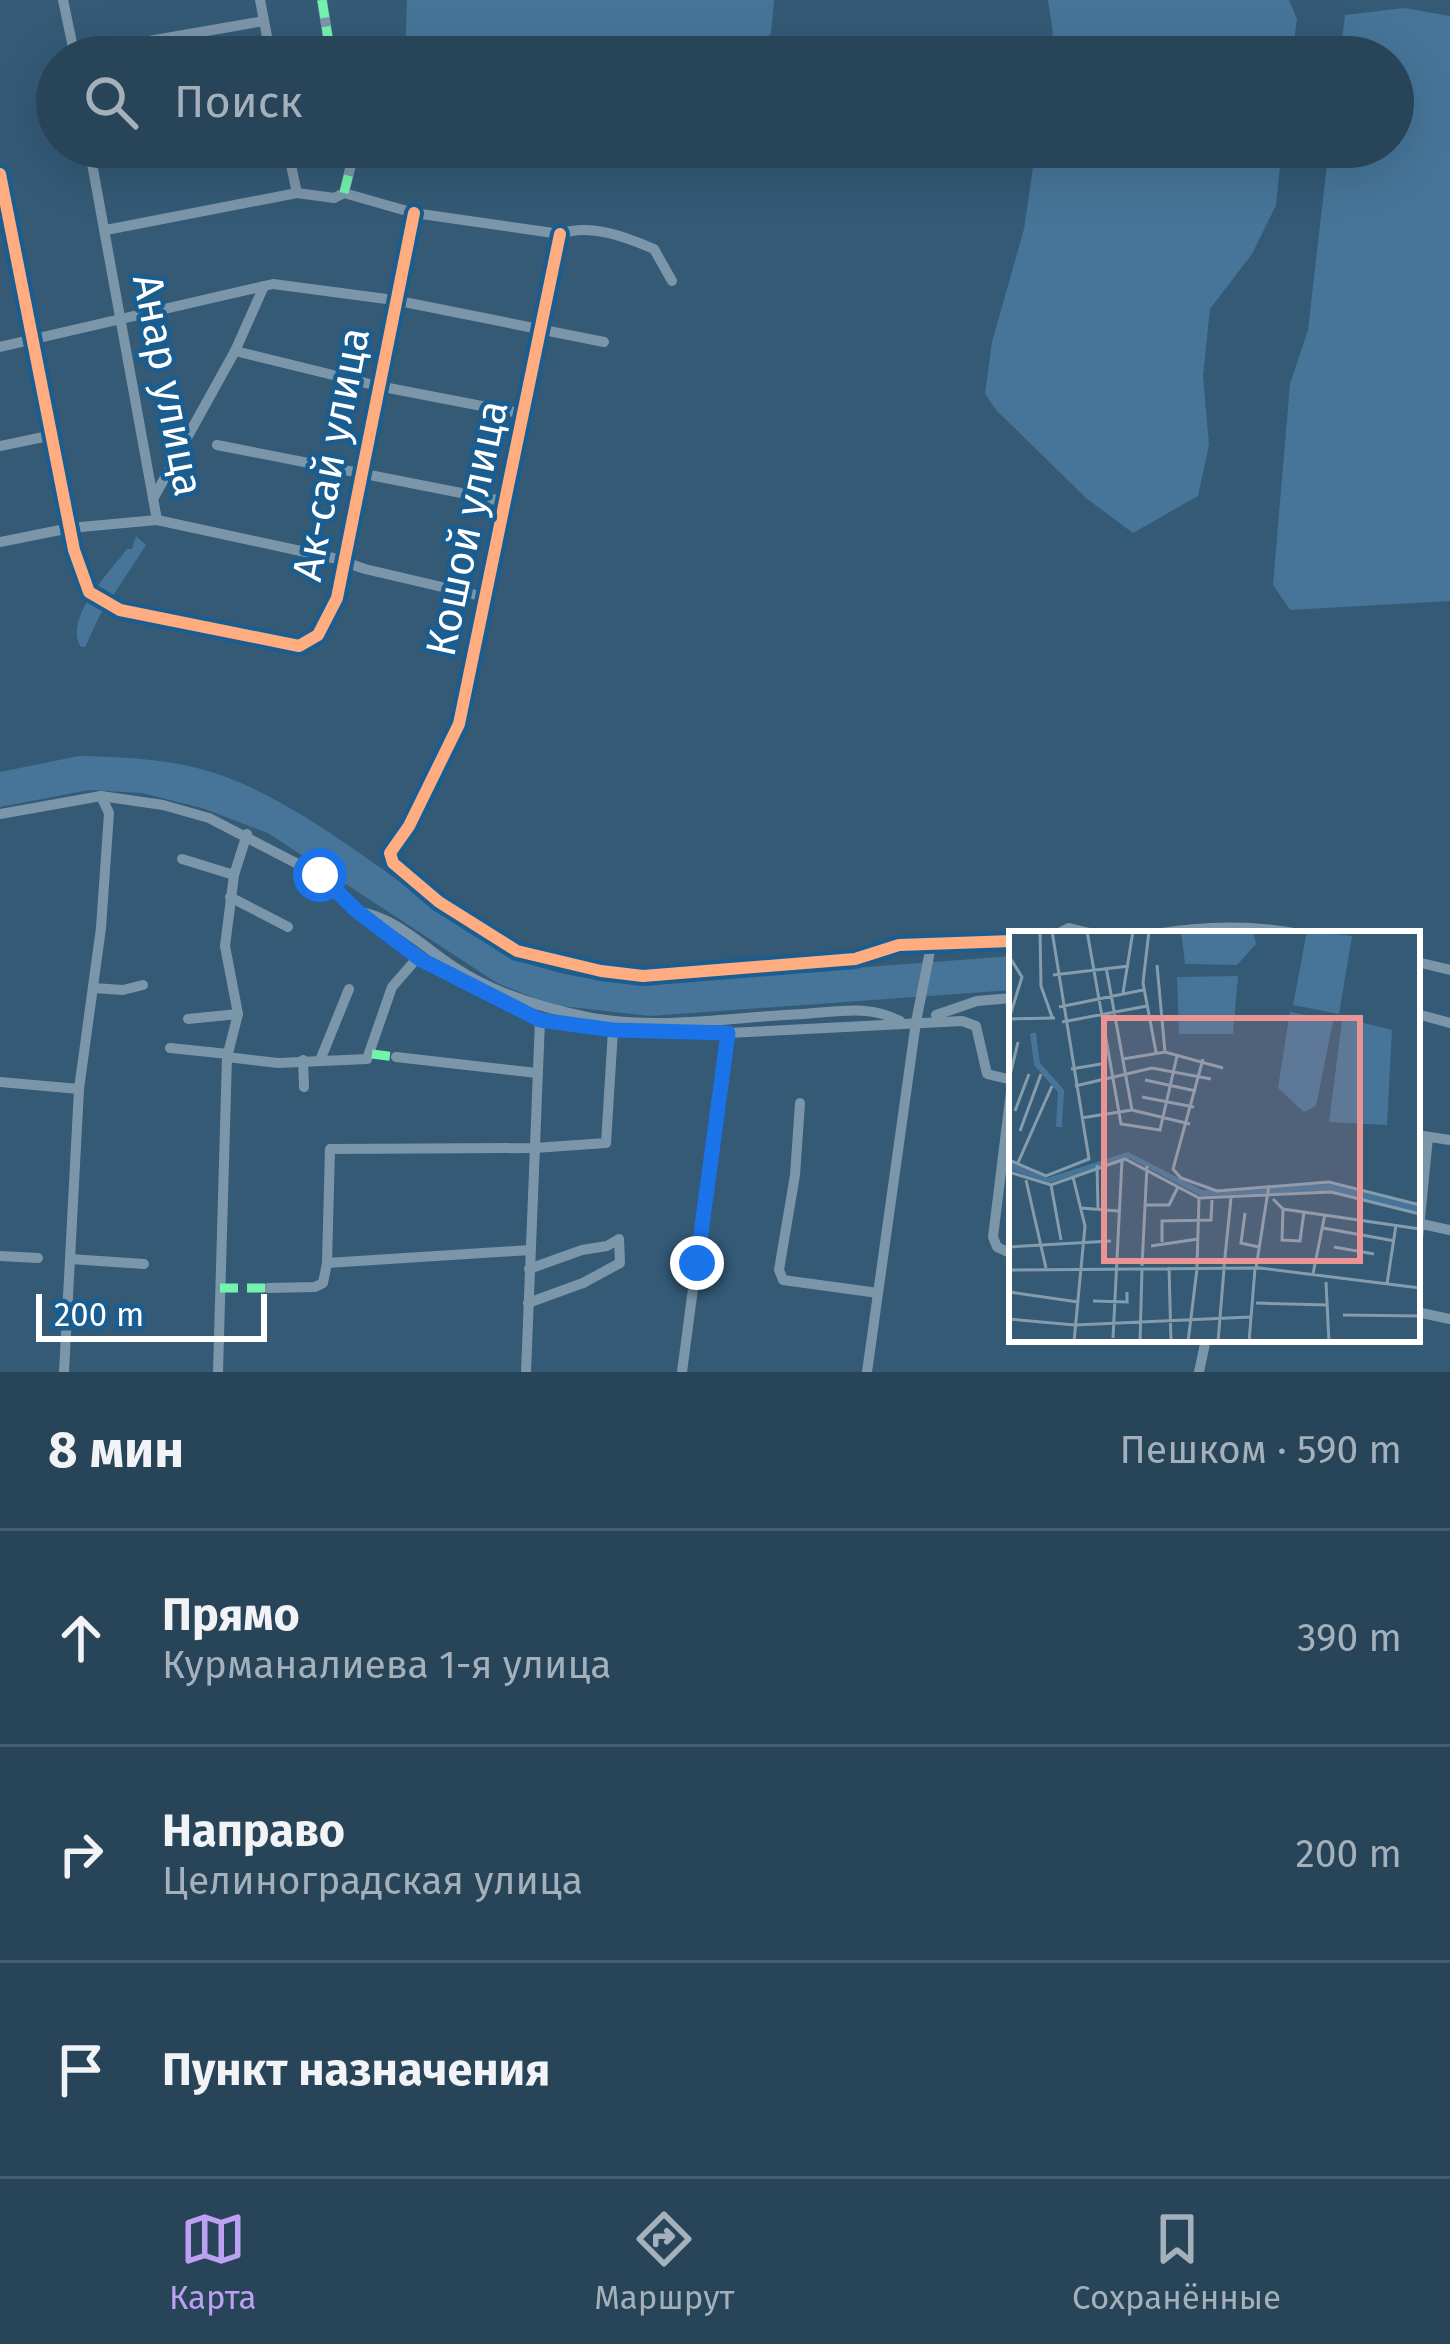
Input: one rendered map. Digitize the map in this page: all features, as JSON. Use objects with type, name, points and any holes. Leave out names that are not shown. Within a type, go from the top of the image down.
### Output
[{"type":"street","points":[[63,0],[70,36]]},
{"type":"street","points":[[260,0],[267,36]]},
{"type":"street","points":[[322,0],[328,36]]},
{"type":"street","points":[[183,36],[264,21]]},
{"type":"street","name":"Анар улица","points":[[93,168],[157,520],[485,597]]},
{"type":"street","points":[[292,168],[297,193]]},
{"type":"street","points":[[344,193],[350,168]]},
{"type":"street","points":[[0,174],[70,527]]},
{"type":"street","points":[[106,230],[297,193],[334,198],[344,193],[414,213],[560,234],[573,229],[620,235],[654,249],[672,281]]},
{"type":"street","name":"Ак-сай улица","points":[[70,527],[89,592],[111,606],[299,646],[318,635],[327,622],[344,562],[414,213]]},
{"type":"street","name":"Кошой улица","points":[[560,234],[459,724],[409,826],[390,853],[393,862],[439,902],[517,951],[601,971],[643,976],[855,958],[898,945],[931,950]]},
{"type":"street","points":[[0,256],[16,254]]},
{"type":"street","points":[[0,346],[264,286],[302,285],[604,342]]},
{"type":"street","points":[[153,499],[235,351],[264,286]]},
{"type":"street","points":[[235,351],[378,386],[524,414]]},
{"type":"street","points":[[0,446],[53,436]]},
{"type":"street","points":[[217,445],[507,502]]},
{"type":"street","points":[[0,542],[70,527],[157,520]]},
{"type":"street","points":[[0,814],[101,796],[209,818],[320,875],[357,911],[420,959],[540,1020],[613,1030],[728,1033],[942,1019],[976,1025],[987,1074],[1009,1081]]},
{"type":"street","points":[[64,1372],[80,1089],[110,813],[101,796]]},
{"type":"street","points":[[218,1372],[227,1056],[238,1014],[224,946],[234,874],[247,834]]},
{"type":"street","points":[[182,859],[234,874]]},
{"type":"street","points":[[230,897],[288,927]]},
{"type":"street","points":[[357,911],[373,914],[416,939],[458,970],[527,1001],[593,1018],[660,1024],[867,1008],[913,1018],[977,1001],[1009,998]]},
{"type":"street","points":[[1172,931],[1284,931]]},
{"type":"street","points":[[416,939],[420,959]]},
{"type":"street","points":[[866,1372],[913,1018],[931,950],[1009,941]]},
{"type":"street","points":[[170,1048],[278,1063],[367,1059],[392,987],[420,959]]},
{"type":"street","points":[[1420,963],[1450,970]]},
{"type":"street","points":[[93,988],[124,990],[143,985]]},
{"type":"street","points":[[321,1058],[349,989]]},
{"type":"street","points":[[526,1372],[540,1020],[527,1001]]},
{"type":"street","points":[[188,1019],[238,1014]]},
{"type":"street","points":[[1420,1015],[1450,1023]]},
{"type":"street","points":[[682,1372],[728,1033],[716,1018]]},
{"type":"street","points":[[268,1288],[316,1287],[323,1282],[330,1149],[606,1143],[613,1030]]},
{"type":"street","points":[[396,1057],[537,1073]]},
{"type":"street","points":[[303,1060],[304,1087]]},
{"type":"street","points":[[0,1082],[80,1089]]},
{"type":"street","points":[[800,1103],[795,1175],[778,1270],[783,1280],[878,1293]]},
{"type":"street","points":[[1009,1106],[993,1237],[997,1247],[1009,1253]]},
{"type":"street","points":[[1420,1180],[1422,1136],[1450,1140]]},
{"type":"street","points":[[1420,1224],[1450,1230]]},
{"type":"street","points":[[528,1304],[620,1263],[619,1238],[607,1246],[529,1269]]},
{"type":"street","points":[[327,1263],[530,1250]]},
{"type":"street","points":[[0,1256],[38,1258]]},
{"type":"street","points":[[70,1259],[144,1264]]},
{"type":"street","points":[[1420,1313],[1450,1319]]},
{"type":"street","points":[[1199,1372],[1205,1342]]},
{"type":"water","points":[[407,0],[774,0],[769,36],[406,36]]},
{"type":"water","points":[[1048,0],[1289,0],[1297,19],[1295,36],[1053,33]]},
{"type":"water","points":[[1404,8],[1450,16],[1450,601],[1290,610],[1273,585],[1290,384],[1308,330],[1327,168],[1414,168],[1414,36],[1342,36],[1345,15]]},
{"type":"water","points":[[1033,168],[1280,168],[1276,205],[1252,254],[1210,309],[1203,376],[1209,444],[1198,496],[1133,533],[1086,498],[985,394],[992,342],[1024,229]]},
{"type":"water","points":[[136,536],[146,545],[81,647],[77,635],[83,609],[100,582],[132,549]]},
{"type":"water","points":[[79,756],[141,759],[222,775],[319,826],[493,947],[560,973],[645,984],[1009,956],[1009,990],[650,1016],[552,1005],[497,983],[268,833],[202,808],[142,793],[89,790],[0,807],[0,772]]},
{"type":"marked path","points":[[322,0],[328,36]]},
{"type":"marked path","points":[[344,193],[350,168]]},
{"type":"marked path","points":[[372,1054],[396,1057]]},
{"type":"marked path","points":[[220,1288],[268,1288]]},
{"type":"cycle path","points":[[0,174],[74,550],[89,592],[120,610],[299,646],[318,635],[337,598],[414,213]]},
{"type":"cycle path","points":[[560,234],[459,724],[409,826],[390,853],[393,863],[439,902],[517,951],[601,971],[643,976],[855,959],[899,945],[1009,941]]},
{"type":"route","points":[[320,875],[357,911],[420,959],[540,1020],[613,1030],[728,1033],[697,1263]]}]
